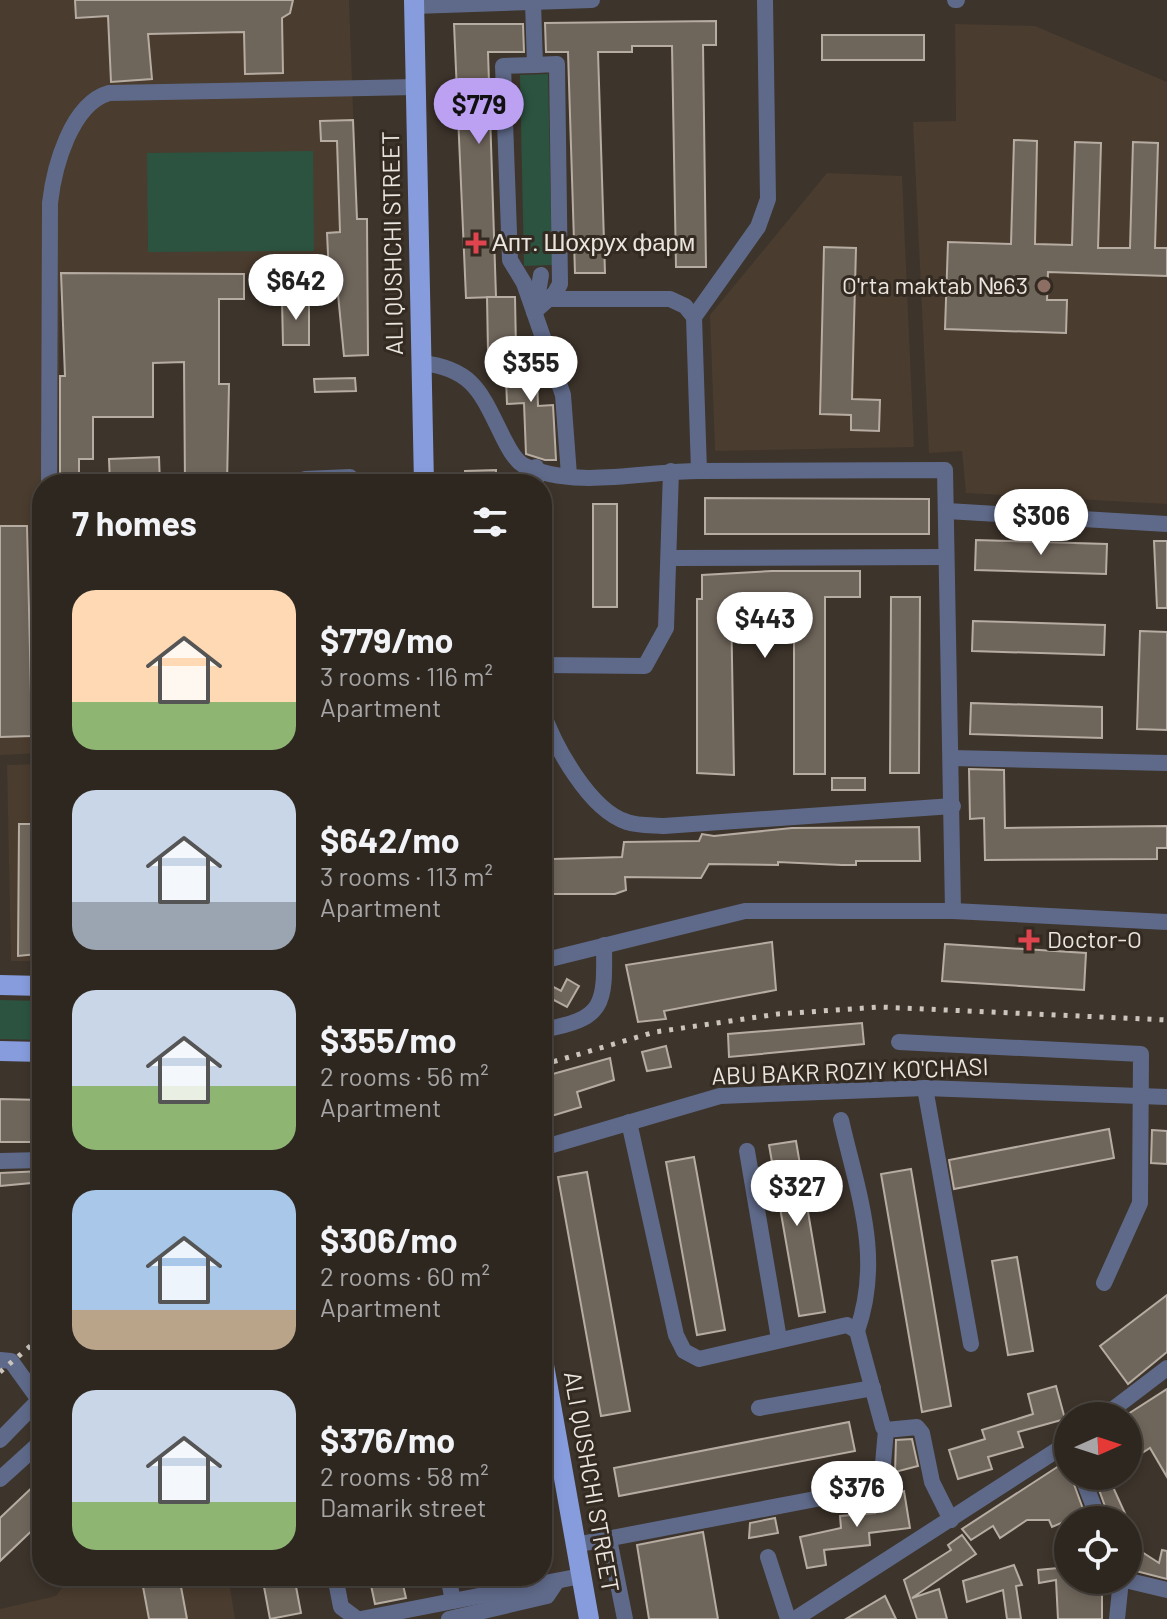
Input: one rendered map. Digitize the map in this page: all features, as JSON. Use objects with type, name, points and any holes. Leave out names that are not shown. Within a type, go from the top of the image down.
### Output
[{"type":"main road","name":"ALI QUSHCHI STREET","points":[[414,3],[424,474]]},
{"type":"main road","points":[[0,985],[32,986]]},
{"type":"main road","points":[[0,1051],[32,1052]]},
{"type":"main road","name":"ALI QUSHCHI STREET","points":[[552,1412],[589,1619]]},
{"type":"street","points":[[414,3],[592,0]]},
{"type":"street","points":[[699,471],[694,317],[758,227],[768,199],[765,0]]},
{"type":"street","points":[[533,2],[535,65]]},
{"type":"street","points":[[534,312],[560,284],[557,64],[503,66],[510,260],[524,283],[534,312],[563,395],[569,475]]},
{"type":"street","points":[[49,474],[50,203],[61,157],[85,105],[95,97],[109,93],[416,87]]},
{"type":"street","points":[[541,275],[538,293],[549,299],[670,299],[685,306],[694,317]]},
{"type":"street","points":[[422,363],[450,366],[463,376],[482,395],[510,451],[534,474]]},
{"type":"street","points":[[552,476],[603,477],[671,471],[945,470],[953,911]]},
{"type":"street","points":[[552,665],[645,666],[666,628],[671,471]]},
{"type":"street","points":[[947,511],[1167,524]]},
{"type":"street","points":[[670,558],[946,557]]},
{"type":"street","points":[[552,730],[574,773],[601,806],[626,822],[664,826],[953,806]]},
{"type":"street","points":[[951,758],[1167,763]]},
{"type":"street","points":[[552,958],[745,911],[953,911],[1167,922]]},
{"type":"street","points":[[552,1028],[577,1024],[597,1009],[605,985],[604,945]]},
{"type":"street","points":[[899,1042],[1133,1051],[1141,1054],[1140,1203],[1104,1283]]},
{"type":"street","points":[[925,1088],[971,1344]]},
{"type":"street","name":"ABU BAKR ROZIY KO'CHASI","points":[[552,1145],[720,1096],[925,1088],[1167,1097]]},
{"type":"street","points":[[575,1545],[868,1489],[882,1475],[886,1430],[857,1331],[869,1298],[870,1245],[841,1120]]},
{"type":"street","points":[[629,1122],[676,1335],[684,1351],[699,1359],[847,1325],[857,1331]]},
{"type":"street","points":[[747,1151],[779,1339]]},
{"type":"street","points":[[0,1161],[32,1160]]},
{"type":"street","points":[[0,1360],[11,1361],[32,1391]]},
{"type":"street","points":[[1122,1402],[1167,1368]]},
{"type":"street","points":[[759,1408],[873,1388]]},
{"type":"street","points":[[0,1440],[32,1410]]},
{"type":"street","points":[[886,1430],[917,1427],[922,1433],[932,1482],[951,1520]]},
{"type":"street","points":[[0,1479],[32,1450]]},
{"type":"street","points":[[795,1619],[1054,1452]]},
{"type":"street","points":[[609,1539],[625,1619]]},
{"type":"street","points":[[768,1557],[788,1619]]},
{"type":"street","points":[[552,1583],[581,1576]]},
{"type":"street","points":[[1142,1584],[1167,1590]]},
{"type":"street","points":[[337,1586],[341,1607],[359,1619],[453,1601],[487,1608]]},
{"type":"street","points":[[450,1586],[453,1601]]},
{"type":"street","points":[[449,1619],[544,1586]]},
{"type":"street","points":[[1117,1619],[1121,1594]]},
{"type":"shaded area","points":[[0,0],[349,0],[357,219],[340,232],[327,233],[329,275],[60,273],[58,474],[32,474],[32,753],[0,755]]},
{"type":"shaded area","name":"O'rta maktab №63","points":[[955,24],[1035,26],[1167,82],[1167,504],[966,493],[962,451],[929,453],[913,122],[956,121]]},
{"type":"shaded area","points":[[827,173],[902,176],[914,447],[715,451],[710,315]]},
{"type":"shaded area","points":[[32,764],[32,961],[11,961],[7,765]]},
{"type":"shaded area","points":[[64,1586],[230,1586],[235,1619],[0,1619],[0,1609],[56,1596]]},
{"type":"green space","points":[[548,74],[552,265],[524,266],[520,75]]},
{"type":"green space","points":[[313,151],[314,251],[148,252],[147,153]]},
{"type":"green space","points":[[0,1000],[32,1001],[32,1040],[0,1039]]},
{"type":"building","points":[[75,0],[293,0],[290,13],[282,18],[283,73],[245,74],[244,32],[148,34],[152,79],[111,82],[108,16],[76,18]]},
{"type":"building","points":[[716,21],[716,45],[703,45],[706,267],[676,267],[672,46],[632,46],[632,52],[598,52],[605,273],[575,273],[568,52],[546,52],[545,23]]},
{"type":"building","points":[[454,24],[523,24],[524,52],[488,52],[496,297],[466,298]]},
{"type":"building","points":[[822,35],[924,35],[924,60],[822,60]]},
{"type":"building","points":[[353,120],[357,219],[367,219],[368,355],[344,356],[336,274],[329,275],[327,233],[340,232],[337,141],[321,141],[320,121]]},
{"type":"building","points":[[1014,140],[1037,141],[1035,244],[1072,245],[1075,142],[1101,143],[1098,248],[1130,248],[1133,142],[1158,143],[1155,248],[1167,248],[1167,276],[1048,272],[1047,300],[1067,300],[1066,333],[945,329],[948,242],[1011,244]]},
{"type":"building","points":[[824,247],[856,248],[852,399],[880,400],[879,431],[851,430],[851,415],[820,414]]},
{"type":"building","points":[[61,273],[244,274],[244,299],[219,299],[219,384],[229,384],[227,474],[185,474],[184,362],[153,363],[153,417],[93,417],[93,459],[79,459],[79,474],[60,474],[60,376],[65,376]]},
{"type":"building","points":[[487,297],[515,297],[516,350],[488,351]]},
{"type":"building","points":[[282,300],[309,300],[309,345],[283,345]]},
{"type":"building","points":[[536,350],[538,406],[553,405],[556,460],[526,454],[524,403],[507,404],[505,352]]},
{"type":"building","points":[[355,378],[356,391],[315,392],[314,379]]},
{"type":"building","points":[[159,457],[160,474],[110,474],[109,459]]},
{"type":"building","points":[[496,470],[496,474],[465,474],[465,471]]},
{"type":"building","points":[[705,498],[929,499],[929,534],[705,534]]},
{"type":"building","points":[[593,504],[617,504],[617,607],[593,607]]},
{"type":"building","points":[[0,526],[27,526],[32,736],[0,737]]},
{"type":"building","points":[[976,540],[1107,544],[1106,574],[975,570]]},
{"type":"building","points":[[1154,541],[1167,541],[1167,608],[1157,608]]},
{"type":"building","points":[[860,571],[860,597],[825,597],[825,774],[794,774],[794,597],[761,596],[761,600],[731,602],[734,775],[697,773],[697,599],[702,599],[702,575]]},
{"type":"building","points":[[891,597],[920,597],[919,773],[890,773]]},
{"type":"building","points":[[973,621],[1105,625],[1104,655],[972,651]]},
{"type":"building","points":[[1140,631],[1167,632],[1167,730],[1137,729]]},
{"type":"building","points":[[971,703],[1102,707],[1102,738],[970,734]]},
{"type":"building","points":[[969,769],[1004,770],[1005,828],[1167,826],[1167,848],[1157,848],[1157,859],[985,860],[984,818],[970,819]]},
{"type":"building","points":[[832,778],[865,778],[865,790],[832,790]]},
{"type":"building","points":[[19,824],[32,824],[32,955],[18,956]]},
{"type":"building","points":[[919,827],[920,861],[856,861],[856,865],[778,862],[778,865],[709,864],[701,878],[625,877],[626,890],[615,894],[552,894],[552,831],[553,859],[622,857],[624,842],[699,841],[702,834],[714,836],[792,828]]},
{"type":"building","points":[[772,942],[776,990],[664,1011],[666,1019],[638,1022],[626,965]]},
{"type":"building","points":[[945,944],[1086,953],[1084,990],[942,981]]},
{"type":"building","points":[[567,979],[579,986],[567,1007],[554,1000],[552,1003],[552,986],[561,991]]},
{"type":"building","points":[[862,1023],[864,1044],[729,1057],[728,1034]]},
{"type":"building","points":[[666,1046],[671,1067],[647,1071],[642,1052]]},
{"type":"building","points":[[610,1058],[614,1080],[577,1092],[581,1107],[552,1116],[552,1074]]},
{"type":"building","points":[[0,1099],[32,1100],[32,1142],[0,1142]]},
{"type":"building","points":[[1109,1129],[1114,1158],[954,1189],[949,1160]]},
{"type":"building","points":[[1152,1130],[1167,1131],[1167,1164],[1151,1163]]},
{"type":"building","points":[[796,1141],[825,1312],[799,1316],[769,1145]]},
{"type":"building","points":[[694,1157],[725,1330],[697,1335],[666,1162]]},
{"type":"building","points":[[911,1169],[951,1406],[922,1412],[881,1174]]},
{"type":"building","points":[[32,1171],[32,1183],[0,1186],[0,1173]]},
{"type":"building","points":[[587,1172],[630,1411],[601,1416],[558,1177]]},
{"type":"building","points":[[1017,1257],[1033,1351],[1008,1355],[992,1261]]},
{"type":"building","points":[[1167,1295],[1167,1352],[1128,1384],[1100,1346]]},
{"type":"building","points":[[1056,1386],[1060,1402],[1054,1402],[1054,1422],[1018,1432],[1023,1447],[988,1457],[992,1469],[958,1479],[949,1450],[985,1439],[982,1430],[1033,1414],[1028,1394]]},
{"type":"building","points":[[1167,1389],[1167,1477],[1150,1448],[1142,1453],[1142,1405]]},
{"type":"building","points":[[849,1422],[855,1451],[619,1496],[614,1468]]},
{"type":"building","points":[[912,1439],[918,1466],[895,1472],[896,1440]]},
{"type":"building","points":[[1054,1469],[1054,1490],[1076,1490],[1082,1506],[1054,1506],[1054,1526],[1049,1520],[1027,1520],[1000,1538],[993,1526],[971,1540],[962,1529]]},
{"type":"building","points":[[32,1488],[32,1531],[0,1561],[0,1518]]},
{"type":"building","points":[[1099,1490],[1114,1490],[1122,1506],[1105,1506]]},
{"type":"building","points":[[904,1491],[910,1528],[869,1533],[870,1545],[824,1550],[826,1565],[807,1568],[800,1537],[841,1528],[840,1516],[875,1513],[873,1501]]},
{"type":"building","points":[[775,1518],[778,1533],[749,1538],[750,1523]]},
{"type":"building","points":[[703,1532],[718,1619],[649,1619],[637,1545]]},
{"type":"building","points":[[962,1535],[976,1554],[912,1598],[939,1589],[947,1619],[917,1619],[904,1580],[951,1550],[948,1545]]},
{"type":"building","points":[[1162,1550],[1167,1551],[1167,1579],[1142,1573],[1142,1552],[1159,1563]]},
{"type":"building","points":[[1014,1565],[1022,1585],[1016,1586],[1021,1619],[1007,1619],[1003,1590],[967,1602],[963,1581]]},
{"type":"building","points":[[1054,1568],[1054,1580],[1039,1583],[1038,1570]]},
{"type":"building","points":[[143,1586],[181,1586],[187,1619],[149,1619]]},
{"type":"building","points":[[264,1586],[296,1586],[301,1613],[270,1619]]},
{"type":"building","points":[[371,1586],[403,1586],[406,1598],[375,1604]]},
{"type":"building","points":[[1057,1594],[1102,1594],[1102,1619],[1058,1619]]},
{"type":"building","points":[[885,1596],[896,1619],[846,1619]]},
{"type":"railway","points":[[552,1062],[655,1032],[778,1014],[880,1007],[1167,1020]]},
{"type":"railway","points":[[0,1372],[32,1345]]},
{"type":"place","name":"Апт. Шохрух фарм","points":[[476,243]]},
{"type":"place","name":"O'rta maktab №63","points":[[1044,286]]},
{"type":"place","name":"Doctor-O","points":[[1029,940]]}]
